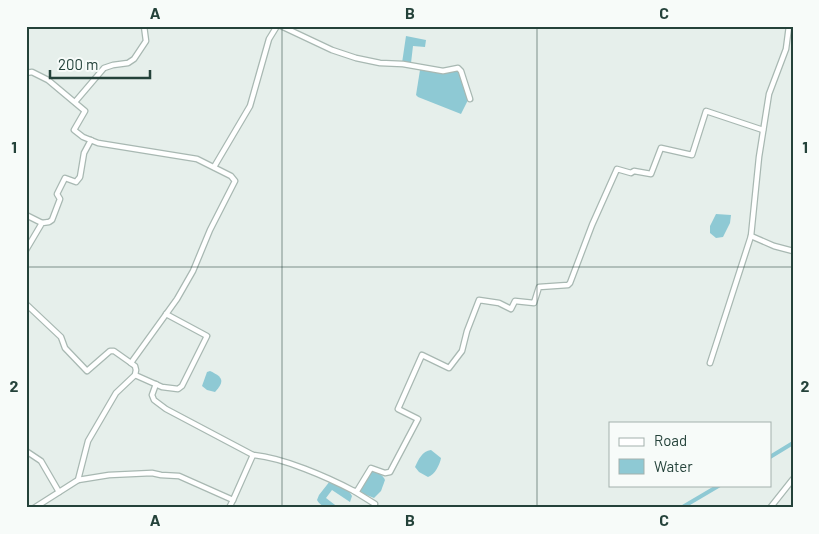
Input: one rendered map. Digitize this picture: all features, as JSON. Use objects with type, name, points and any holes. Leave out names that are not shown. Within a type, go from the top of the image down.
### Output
[{"type":"street","points":[[76,102],[104,68],[113,64],[128,63],[134,59],[146,41],[144,26]]},
{"type":"street","points":[[214,167],[250,106],[269,39],[279,26],[332,50],[380,64],[403,64],[442,70],[458,68],[461,70],[470,99]]},
{"type":"street","points":[[710,363],[750,236],[769,94],[786,49],[788,26]]},
{"type":"street","points":[[26,73],[32,72],[48,80],[85,111],[74,130],[83,137],[132,149],[197,159],[231,176],[235,181],[210,230],[194,271],[131,364]]},
{"type":"street","points":[[354,491],[357,491],[371,468],[385,473],[390,472],[418,419],[398,409],[422,355],[449,368],[462,351],[467,331],[480,300],[499,303],[511,309],[515,301],[534,303],[539,287],[568,285],[570,283],[616,169],[651,174],[661,148],[692,155],[706,111],[763,130]]},
{"type":"street","points":[[26,215],[42,223],[52,220],[60,199],[57,194],[65,178],[76,182],[80,177],[82,158],[92,140]]},
{"type":"street","points":[[26,250],[42,223]]},
{"type":"street","points":[[750,236],[774,246],[793,251]]},
{"type":"street","points":[[26,304],[61,337],[65,348],[87,371],[110,351],[114,351],[135,366],[135,374],[116,393],[88,441],[78,480]]},
{"type":"street","points":[[135,374],[156,384],[178,389],[182,386],[207,336],[166,314]]},
{"type":"street","points":[[156,384],[152,395],[154,400],[166,409],[253,455],[329,478],[372,501],[375,504],[374,508]]},
{"type":"street","points":[[26,451],[41,461],[59,492]]},
{"type":"street","points":[[229,508],[253,455]]},
{"type":"street","points":[[34,508],[78,480],[108,475],[152,473],[179,476],[233,500]]},
{"type":"street","points":[[770,508],[793,479]]},
{"type":"water","points":[[406,36],[426,40],[425,47],[413,46],[411,63],[402,63]]},
{"type":"water","points":[[420,70],[459,71],[468,100],[461,114],[416,95]]},
{"type":"water","points":[[716,214],[731,215],[730,223],[723,237],[716,238],[710,233],[710,226]]},
{"type":"water","points":[[210,371],[218,375],[221,380],[215,392],[207,390],[202,386],[207,372]]},
{"type":"water","points":[[431,450],[441,458],[435,472],[428,477],[419,472],[415,467],[419,458]]},
{"type":"water","points":[[371,471],[380,474],[385,480],[381,491],[374,498],[359,490]]},
{"type":"water","points":[[330,481],[349,491],[352,496],[350,502],[332,490],[326,498],[339,508],[326,507],[319,503],[317,500],[319,495]]},
{"type":"waterway","points":[[772,456],[793,443]]},
{"type":"waterway","points":[[681,508],[718,486]]}]
